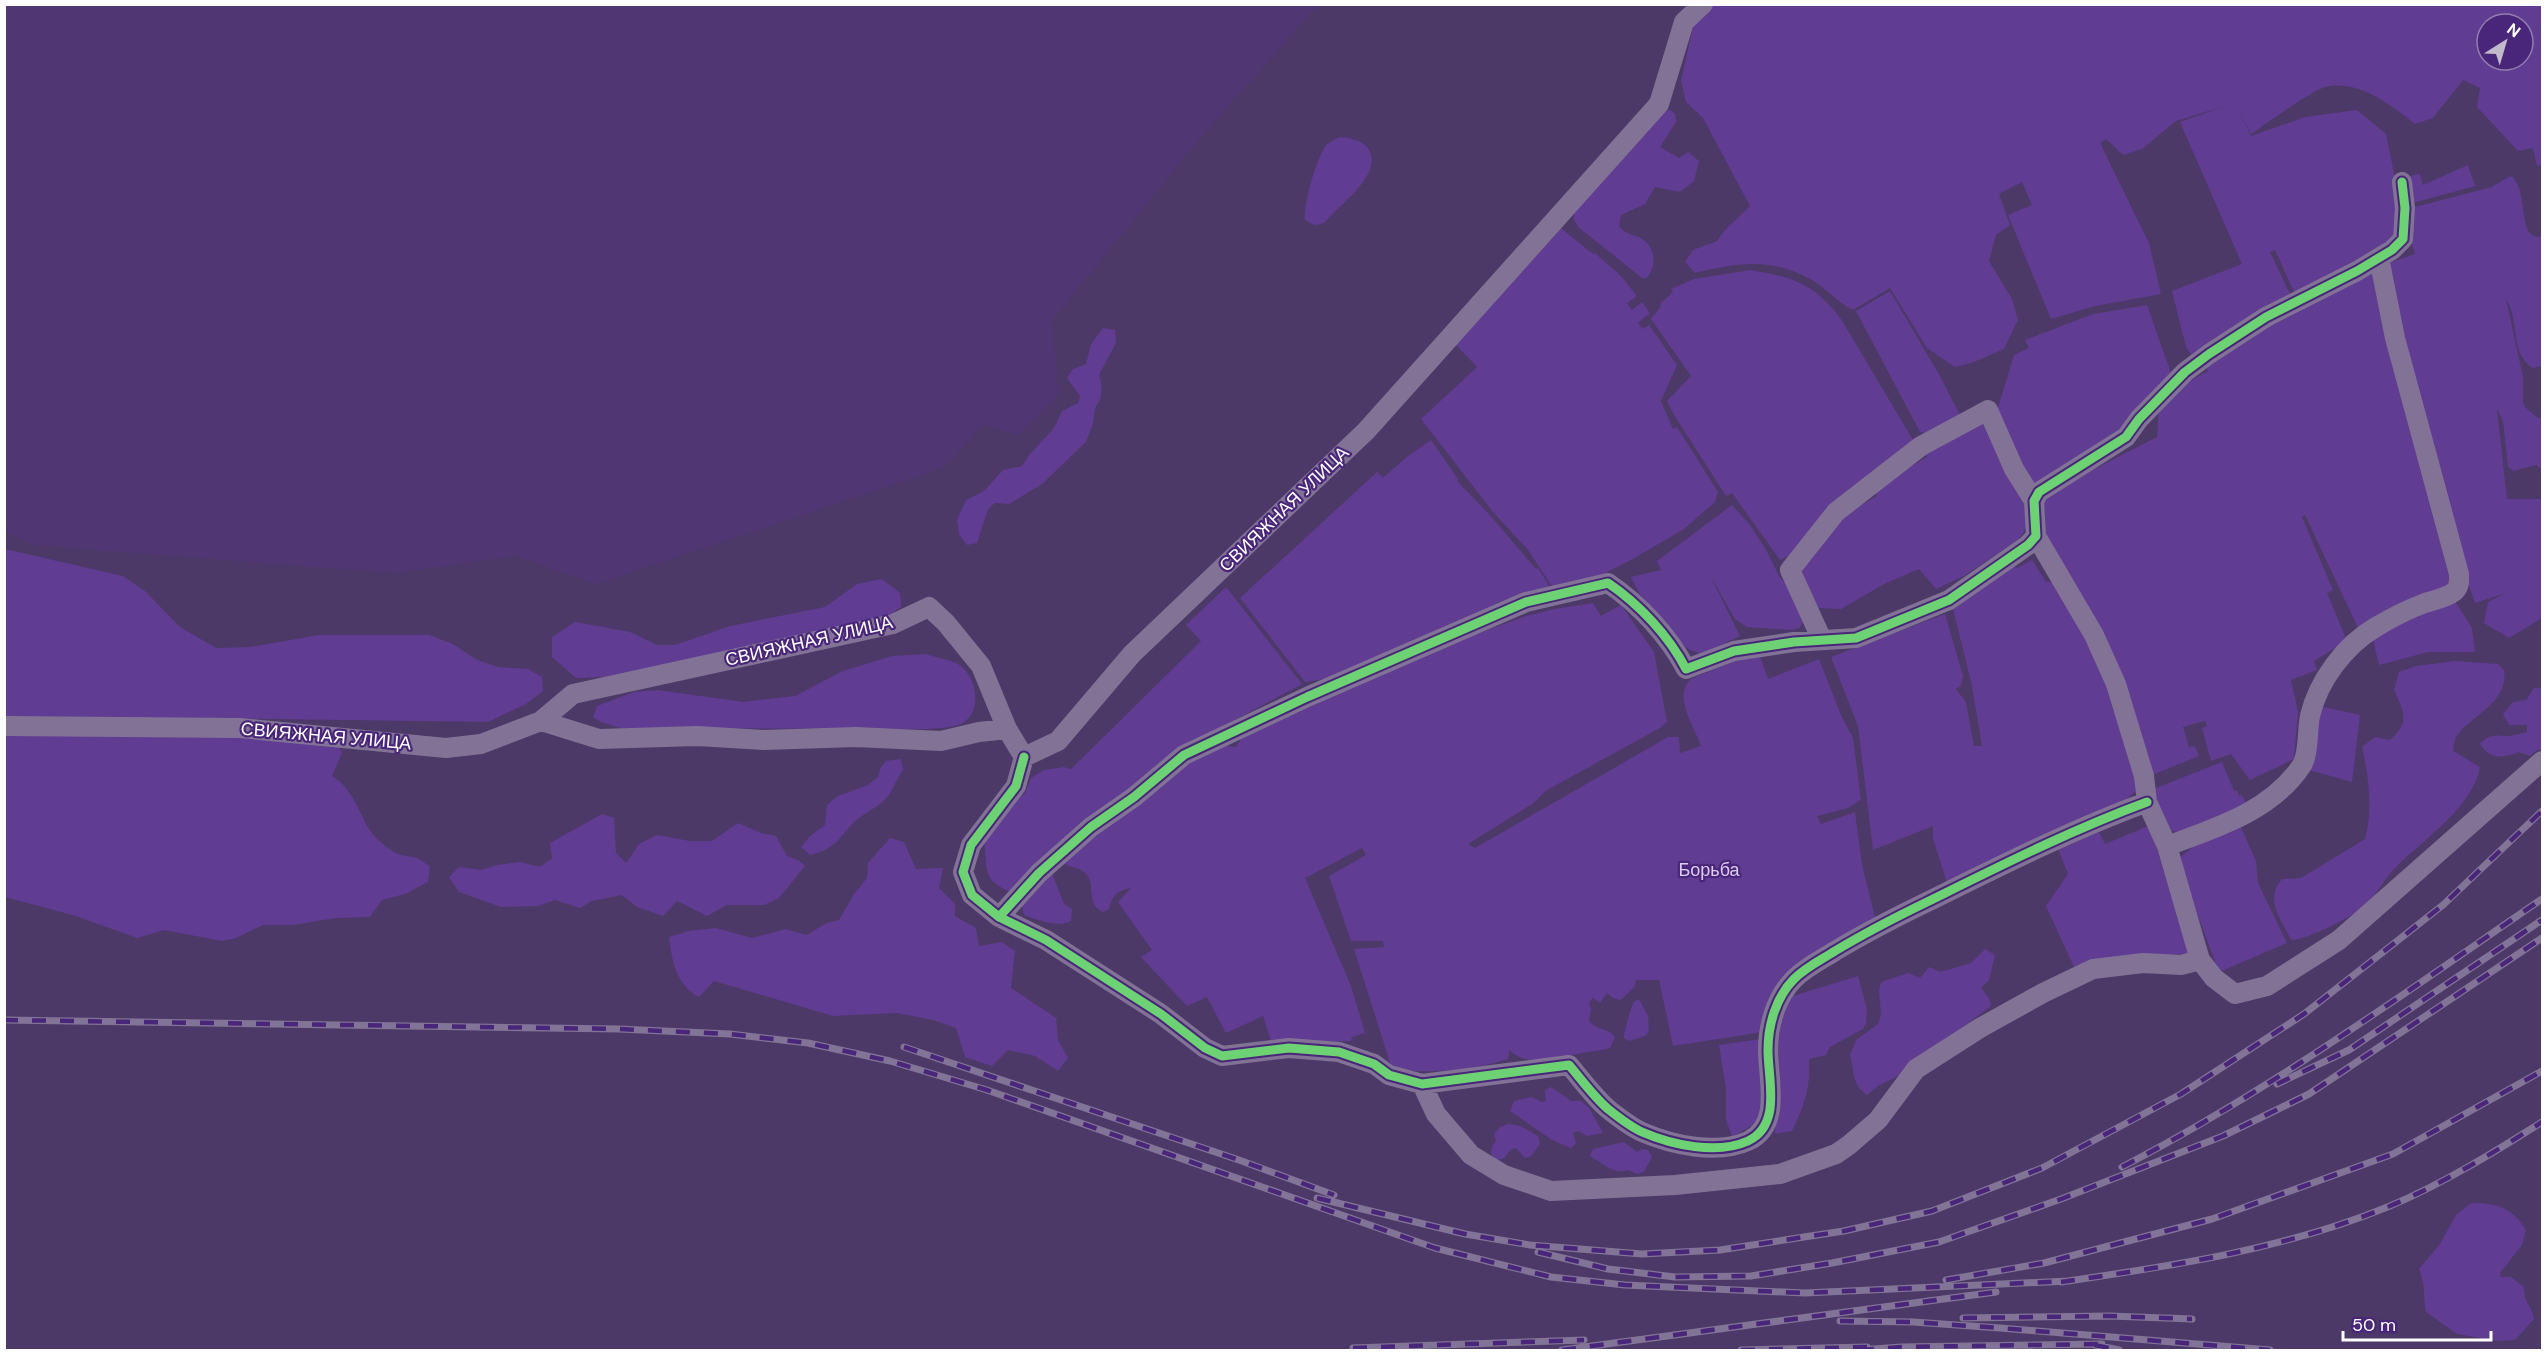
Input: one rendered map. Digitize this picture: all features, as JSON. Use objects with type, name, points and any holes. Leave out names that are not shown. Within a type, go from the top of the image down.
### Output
[{"type":"street","name":"СВИЯЖНАЯ УЛИЦА","points":[[4,726],[240,728],[446,748],[481,744],[541,721],[573,694],[893,624],[928,607],[946,623],[981,666],[1007,729],[1024,757],[1058,741],[1132,654],[1366,431],[1659,104],[1684,22],[1703,4]]},
{"type":"street","points":[[2034,501],[2045,486],[2126,437],[2139,419],[2185,372],[2209,354],[2266,317],[2392,250],[2403,239],[2402,182]]},
{"type":"street","points":[[2167,846],[2249,813],[2280,791],[2303,763],[2310,715],[2315,702],[2327,678],[2349,647],[2376,626],[2455,591],[2459,584],[2459,574],[2396,338],[2379,258]]},
{"type":"street","points":[[1822,640],[1790,570],[1836,512],[1922,446],[1988,410],[2014,469],[2034,501],[2036,536],[2094,635],[2116,684],[2144,776],[2147,802],[2167,846],[2200,960],[2214,978],[2235,994],[2267,986],[2339,940],[2542,761]]},
{"type":"street","points":[[999,917],[1039,873],[1091,827],[1134,797],[1184,755],[1307,697],[1526,602],[1608,584],[1624,593],[1678,654],[1686,669],[1734,651],[1856,638],[1949,600],[2028,545],[2036,536]]},
{"type":"street","points":[[541,721],[599,739],[697,736],[764,740],[856,737],[941,741],[980,732],[1007,729]]},
{"type":"street","points":[[1024,757],[1016,786],[972,846],[963,872],[972,895],[999,917],[1046,940],[1161,1014],[1205,1048],[1222,1056],[1288,1048],[1339,1052],[1374,1064],[1389,1075],[1422,1084],[1569,1065],[1606,1107],[1641,1131],[1669,1141],[1702,1147],[1728,1147],[1746,1142],[1763,1130],[1769,1120],[1771,1093],[1768,1049],[1771,1025],[1778,1002],[1785,990],[1802,972],[1874,928],[2073,830],[2147,802]]},
{"type":"street","points":[[1422,1084],[1436,1114],[1471,1155],[1504,1176],[1551,1191],[1675,1185],[1780,1174],[1836,1154],[1878,1120],[1916,1069],[1980,1028],[2043,993],[2093,969],[2143,963],[2181,964],[2200,960]]},
{"type":"green space","points":[[1710,5],[2542,5],[2542,165],[2537,166],[2533,148],[2518,151],[2477,107],[2480,88],[2463,80],[2433,118],[2415,124],[2374,95],[2350,87],[2325,87],[2318,90],[2251,134],[2238,109],[2251,136],[2305,117],[2357,110],[2386,134],[2401,208],[2398,237],[2362,259],[2349,263],[2350,268],[2295,294],[2275,250],[2270,252],[2291,296],[2192,356],[2186,347],[2172,291],[2242,264],[2180,122],[2225,106],[2176,121],[2142,149],[2123,155],[2106,139],[2100,143],[2149,243],[2161,294],[2095,306],[2051,319],[2008,215],[2032,205],[2022,182],[1999,194],[2010,225],[1996,235],[1989,261],[2012,299],[2018,320],[2004,349],[1974,362],[1955,367],[1927,348],[1890,288],[1853,310],[1812,280],[1782,268],[1754,264],[1695,273],[1685,262],[1693,250],[1717,241],[1750,206],[1703,118],[1686,102],[1681,81],[1694,23]]},
{"type":"green space","points":[[1670,110],[1675,114],[1676,122],[1660,147],[1679,158],[1688,152],[1699,161],[1694,181],[1680,192],[1655,187],[1645,204],[1621,215],[1619,226],[1625,232],[1645,241],[1653,254],[1650,274],[1647,278],[1642,278],[1578,227],[1574,219],[1574,207],[1660,111]]},
{"type":"green space","points":[[1340,137],[1356,140],[1369,150],[1372,160],[1370,170],[1365,180],[1325,222],[1312,224],[1305,220],[1305,213],[1314,172],[1326,145]]},
{"type":"green space","points":[[2468,165],[2475,186],[2409,204],[2404,177],[2420,174],[2423,185]]},
{"type":"green space","points":[[2510,176],[2514,178],[2520,192],[2527,229],[2535,236],[2542,237],[2542,366],[2533,368],[2521,354],[2513,316],[2506,299],[2523,377],[2523,402],[2525,407],[2538,418],[2542,418],[2542,469],[2536,465],[2514,471],[2508,467],[2503,421],[2497,409],[2507,499],[2542,499],[2542,618],[2509,638],[2484,623],[2488,602],[2506,593],[2475,603],[2461,563],[2386,264],[2415,254],[2410,238],[2411,208],[2492,187]]},
{"type":"green space","points":[[1561,228],[1621,276],[1637,296],[1627,303],[1632,310],[1642,302],[1650,313],[1638,323],[1643,329],[1649,325],[1677,365],[1661,401],[1673,429],[1677,427],[1718,492],[1715,502],[1684,529],[1631,560],[1591,580],[1553,588],[1528,550],[1493,512],[1421,419],[1477,367],[1456,345]]},
{"type":"green space","points":[[1750,270],[1790,279],[1801,284],[1821,297],[1831,307],[1841,319],[1913,440],[1794,553],[1780,560],[1732,493],[1726,496],[1674,415],[1667,401],[1691,376],[1651,319],[1661,306],[1660,304],[1673,292],[1671,289],[1694,279]]},
{"type":"green space","points":[[2371,272],[2377,279],[2452,579],[2445,587],[2359,630],[2305,515],[2302,517],[2333,590],[2327,593],[2347,641],[2314,661],[2317,670],[2291,680],[2298,712],[2294,759],[2250,780],[2231,754],[2211,761],[2202,728],[2207,726],[2205,721],[2183,727],[2189,747],[2195,746],[2199,756],[2150,776],[2045,536],[2039,505],[2056,485],[2077,478],[2157,437],[2159,407],[2177,388],[2208,371],[2205,365],[2232,344]]},
{"type":"green space","points":[[1890,291],[1960,415],[1929,433],[1920,432],[1856,311]]},
{"type":"green space","points":[[2147,305],[2171,373],[2105,445],[2039,482],[2031,483],[1997,411],[2014,355],[2029,348],[2025,340],[2093,314]]},
{"type":"green space","points":[[1103,328],[1115,330],[1116,343],[1099,375],[1102,387],[1100,400],[1095,408],[1093,424],[1086,442],[1042,484],[1009,504],[995,503],[988,509],[977,543],[967,545],[959,534],[957,520],[966,500],[984,491],[1003,470],[1022,466],[1054,428],[1062,411],[1078,403],[1080,396],[1067,378],[1073,369],[1086,364],[1091,344]]},
{"type":"green space","points":[[1980,417],[2025,507],[2026,524],[2019,539],[1964,576],[1936,589],[1919,569],[1884,584],[1841,609],[1817,608],[1800,578],[1802,562],[1848,512],[1877,496],[1873,488],[1927,457],[1923,450]]},
{"type":"green space","points":[[1431,440],[1458,479],[1457,481],[1536,569],[1538,568],[1550,587],[1325,679],[1305,682],[1240,598],[1377,472],[1383,478]]},
{"type":"green space","points":[[1732,505],[1750,525],[1765,548],[1779,576],[1788,586],[1803,622],[1799,628],[1792,630],[1747,627],[1735,619],[1710,575],[1740,636],[1725,643],[1726,645],[1699,653],[1676,641],[1666,632],[1650,612],[1631,577],[1661,570],[1657,561]]},
{"type":"green space","points":[[5,549],[123,576],[145,591],[180,627],[216,648],[251,647],[319,635],[429,635],[453,644],[477,660],[498,667],[528,669],[542,677],[543,691],[526,704],[488,722],[5,718]]},
{"type":"green space","points":[[2032,560],[2046,582],[2053,582],[2110,684],[2137,786],[2135,792],[2123,802],[1947,883],[1933,838],[1933,826],[1873,850],[1858,726],[1831,657],[1945,614],[1963,676],[1961,686],[1956,689],[1966,702],[1974,746],[1982,746],[1972,686],[1953,609],[1959,606],[1956,598],[2009,563],[2017,568]]},
{"type":"green space","points":[[882,579],[900,593],[901,607],[888,616],[608,677],[576,678],[552,657],[552,637],[575,622],[630,632],[657,645],[675,645],[730,626],[825,607],[857,584]]},
{"type":"green space","points":[[1226,587],[1302,684],[1181,749],[1010,892],[1000,887],[987,871],[984,839],[1008,806],[1025,793],[1031,778],[1044,770],[1064,767],[1071,769],[1201,641],[1186,625]]},
{"type":"green space","points":[[2455,601],[2472,628],[2475,652],[2428,652],[2379,665],[2372,636]]},
{"type":"green space","name":"Борьба","points":[[1593,603],[1601,616],[1621,605],[1654,652],[1667,722],[1547,790],[1532,804],[1468,844],[1475,848],[1668,737],[1679,737],[1680,753],[1701,746],[1684,703],[1686,686],[1691,679],[1758,651],[1768,679],[1819,659],[1841,715],[1853,738],[1861,800],[1848,808],[1817,816],[1821,824],[1855,812],[1862,865],[1876,921],[1811,957],[1763,1032],[1673,1046],[1659,980],[1636,980],[1635,986],[1621,1000],[1607,993],[1600,1003],[1593,998],[1589,1002],[1591,1009],[1589,1021],[1615,1037],[1610,1048],[1544,1060],[1525,1059],[1509,1050],[1508,1059],[1464,1069],[1421,1071],[1392,1069],[1354,949],[1384,947],[1383,941],[1351,941],[1329,876],[1366,855],[1362,848],[1305,878],[1351,986],[1365,1033],[1352,1037],[1351,1041],[1272,1044],[1263,1016],[1226,1033],[1207,997],[1187,1006],[1141,957],[1152,950],[1118,902],[1131,888],[1116,894],[1109,909],[1103,912],[1094,904],[1087,875],[1065,864],[1064,858],[1165,776],[1220,745],[1236,747],[1241,739],[1300,708],[1407,660],[1523,617]]},
{"type":"green space","points":[[926,654],[959,665],[972,680],[975,705],[968,719],[961,724],[928,729],[620,728],[593,717],[597,706],[634,692],[658,690],[743,702],[795,696],[843,671],[892,656]]},
{"type":"green space","points":[[2455,661],[2498,664],[2504,670],[2504,682],[2494,701],[2462,729],[2455,739],[2453,751],[2480,767],[2476,782],[2468,796],[2446,822],[2396,867],[2361,909],[2316,933],[2291,940],[2276,909],[2274,894],[2282,879],[2301,878],[2365,839],[2369,817],[2369,793],[2362,747],[2375,737],[2390,740],[2401,727],[2404,716],[2394,690],[2399,672],[2416,666]]},
{"type":"green space","points":[[2534,688],[2542,688],[2542,750],[2537,750],[2530,756],[2519,752],[2508,756],[2488,753],[2480,744],[2486,738],[2527,732],[2527,725],[2509,725],[2503,714],[2513,702],[2526,700]]},
{"type":"green space","points":[[2319,706],[2360,715],[2352,782],[2309,770]]},
{"type":"green space","points":[[4,734],[254,737],[338,744],[342,753],[332,776],[345,787],[371,832],[379,841],[393,852],[416,858],[430,867],[428,882],[405,894],[382,900],[370,917],[336,918],[293,925],[263,925],[236,938],[222,941],[164,930],[137,938],[76,916],[5,897]]},
{"type":"green space","points":[[901,759],[903,770],[889,795],[882,802],[852,824],[828,849],[810,855],[801,847],[810,836],[825,825],[827,805],[838,796],[868,785],[878,777],[886,761]]},
{"type":"green space","points":[[2222,762],[2234,791],[2237,790],[2239,796],[2242,795],[2247,806],[2178,832],[2165,830],[2151,790]]},
{"type":"green space","points":[[602,814],[614,818],[616,853],[626,863],[639,844],[657,835],[690,841],[712,841],[738,823],[761,833],[776,836],[787,856],[798,860],[805,866],[779,898],[764,905],[727,905],[707,916],[677,901],[663,916],[637,907],[622,895],[592,901],[580,908],[555,900],[538,906],[501,907],[459,892],[449,877],[459,867],[481,870],[520,862],[540,867],[552,858],[550,843]]},
{"type":"green space","points":[[2240,825],[2256,861],[2258,883],[2287,943],[2219,972],[2177,860],[2199,842]]},
{"type":"green space","points":[[2148,826],[2159,854],[2189,953],[2074,967],[2046,906],[2068,874],[2058,849],[2099,832],[2105,844]]},
{"type":"green space","points":[[890,838],[904,842],[916,869],[943,868],[939,888],[955,904],[955,916],[976,928],[979,946],[1002,942],[1015,951],[1011,988],[1056,1018],[1058,1040],[1068,1058],[1058,1071],[1035,1056],[1008,1050],[992,1066],[965,1057],[956,1028],[933,1020],[897,1013],[833,1016],[714,981],[699,997],[691,992],[680,979],[676,972],[669,937],[689,931],[716,928],[752,938],[786,929],[806,935],[827,923],[839,920],[854,894],[867,878],[868,863]]},
{"type":"green space","points":[[1052,873],[1064,904],[1072,909],[1071,921],[1066,923],[1048,922],[1024,915],[1021,901]]},
{"type":"green space","points":[[1985,949],[1995,955],[1989,980],[1981,988],[1989,998],[1991,1006],[1898,1076],[1878,1086],[1867,1095],[1862,1091],[1854,1077],[1850,1055],[1856,1040],[1878,1024],[1881,1015],[1879,991],[1881,982],[1908,973],[1920,978],[1929,967],[1940,972],[1971,963]]},
{"type":"green space","points":[[1858,976],[1867,1009],[1866,1024],[1863,1029],[1830,1047],[1826,1055],[1809,1059],[1808,1088],[1792,1131],[1775,1134],[1777,1089],[1773,1053],[1783,999]]},
{"type":"green space","points":[[1639,999],[1648,1016],[1649,1032],[1645,1036],[1629,1041],[1624,1038],[1625,1031],[1633,1004]]},
{"type":"green space","points":[[1761,1039],[1765,1081],[1758,1122],[1732,1137],[1726,1119],[1726,1089],[1719,1045]]},
{"type":"green space","points":[[1551,1087],[1571,1101],[1581,1101],[1589,1108],[1603,1133],[1587,1136],[1578,1131],[1573,1133],[1576,1143],[1571,1148],[1552,1140],[1510,1111],[1514,1101],[1532,1097],[1541,1102],[1546,1101],[1545,1090]]},
{"type":"green space","points":[[1508,1124],[1520,1126],[1538,1136],[1540,1144],[1531,1156],[1525,1158],[1516,1148],[1510,1150],[1500,1160],[1491,1154],[1492,1146],[1496,1141],[1494,1134],[1500,1127]]},
{"type":"green space","points":[[1624,1142],[1637,1152],[1641,1149],[1648,1150],[1652,1157],[1644,1172],[1637,1174],[1628,1170],[1613,1170],[1590,1156],[1593,1149]]},
{"type":"green space","points":[[2471,1203],[2496,1205],[2503,1208],[2515,1216],[2526,1230],[2522,1245],[2500,1273],[2501,1277],[2511,1277],[2524,1287],[2534,1319],[2515,1340],[2498,1341],[2457,1334],[2426,1312],[2424,1286],[2419,1269],[2440,1244],[2456,1215]]},
{"type":"shaded area","points":[[4,5],[1318,5],[1200,138],[1052,320],[1059,395],[1019,435],[983,425],[942,468],[595,584],[516,556],[394,573],[33,545],[5,531]]},
{"type":"railway","points":[[1317,1198],[1465,1234],[1530,1245],[1642,1254],[1720,1250],[1844,1231],[1932,1211],[2042,1168],[2181,1094],[2304,1014],[2443,905],[2542,811]]},
{"type":"railway","points":[[2122,1167],[2230,1107],[2283,1074],[2542,899]]},
{"type":"railway","points":[[2277,1084],[2349,1050],[2542,920]]},
{"type":"railway","points":[[1538,1252],[1608,1269],[1675,1277],[1751,1276],[1939,1242],[2061,1199],[2223,1136],[2309,1094],[2542,938]]},
{"type":"railway","points":[[4,1020],[619,1029],[730,1034],[808,1043],[890,1061],[987,1090],[1435,1248],[1551,1277],[1625,1285],[1805,1293],[2069,1281]]},
{"type":"railway","points":[[904,1047],[1239,1160],[1334,1195]]},
{"type":"railway","points":[[1946,1280],[2044,1263],[2212,1219],[2393,1154],[2542,1071]]},
{"type":"railway","points":[[2061,1282],[2228,1254],[2269,1245],[2351,1221],[2430,1188],[2542,1122]]},
{"type":"railway","points":[[1562,1350],[1996,1292]]},
{"type":"railway","points":[[1963,1318],[2110,1316],[2192,1319]]},
{"type":"railway","points":[[1840,1321],[1913,1322],[2270,1350]]},
{"type":"railway","points":[[1353,1348],[1584,1340]]},
{"type":"railway","points":[[1860,1350],[1901,1347],[2102,1344]]},
{"type":"railway","points":[[2095,1345],[2119,1350]]},
{"type":"railway","points":[[1741,1350],[1867,1347]]},
{"type":"cycle path","points":[[1024,757],[1016,786],[971,845],[963,872],[972,895],[999,917],[1039,873],[1091,827],[1134,797],[1184,755],[1307,697],[1526,602],[1608,583],[1652,622],[1671,645],[1686,669],[1734,651],[1794,642],[1856,638],[1949,600],[2028,545],[2036,536],[2034,501],[2039,492],[2126,437],[2139,419],[2185,372],[2266,317],[2357,271],[2392,250],[2403,239],[2405,208],[2402,182]]},
{"type":"cycle path","points":[[999,917],[1046,940],[1161,1014],[1205,1048],[1222,1056],[1289,1048],[1339,1052],[1374,1064],[1389,1075],[1422,1084],[1569,1065],[1603,1104],[1638,1130],[1667,1141],[1695,1147],[1723,1147],[1748,1141],[1759,1134],[1765,1124],[1771,1101],[1768,1050],[1771,1021],[1782,994],[1799,975],[1846,944],[1915,908],[2063,836],[2147,802]]}]
